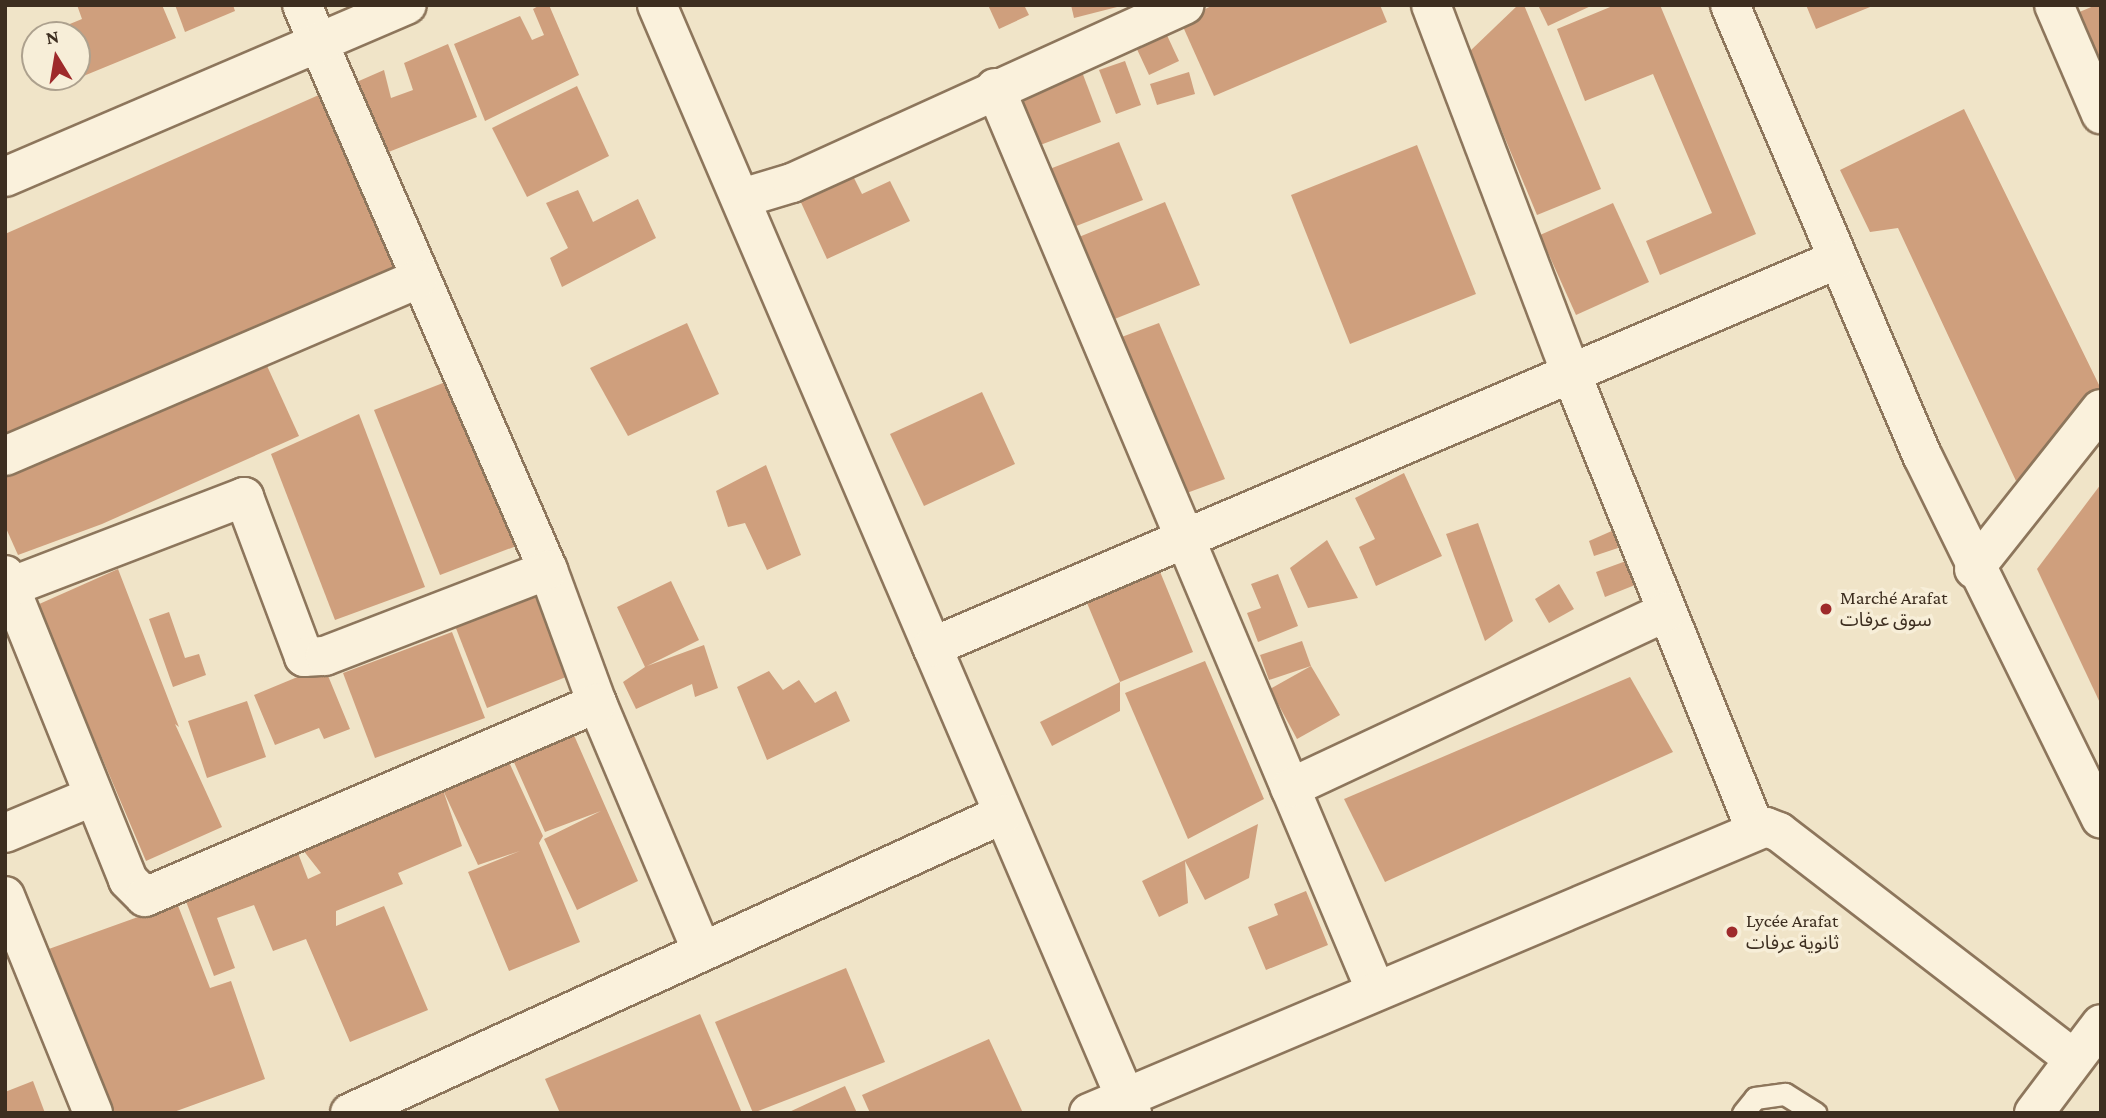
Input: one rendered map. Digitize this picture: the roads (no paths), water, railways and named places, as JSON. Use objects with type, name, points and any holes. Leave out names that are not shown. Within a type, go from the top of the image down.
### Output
[{"type":"street","points":[[302,5],[418,279],[548,570],[597,703],[702,951]]},
{"type":"street","points":[[5,177],[407,5]]},
{"type":"street","points":[[657,5],[742,198],[1128,1105]]},
{"type":"street","points":[[742,198],[792,183],[995,88],[1184,5]]},
{"type":"street","points":[[1431,5],[1571,373],[1755,828]]},
{"type":"street","points":[[1730,5],[1836,260],[1974,569],[2101,819]]},
{"type":"street","points":[[2054,5],[2101,114]]},
{"type":"street","points":[[995,88],[1375,989]]},
{"type":"street","points":[[932,647],[1836,260]]},
{"type":"street","points":[[5,456],[418,279]]},
{"type":"street","points":[[1974,569],[2101,409]]},
{"type":"street","points":[[548,570],[325,656],[304,657],[244,497],[11,602],[128,880],[145,897],[597,703]]},
{"type":"street","points":[[1290,788],[1667,611]]},
{"type":"street","points":[[5,833],[94,796]]},
{"type":"street","points":[[350,1113],[1003,814]]},
{"type":"street","points":[[1089,1113],[1128,1105],[1375,989],[1755,828],[1779,832],[2074,1059]]},
{"type":"street","points":[[5,896],[93,1113]]},
{"type":"street","points":[[2034,1113],[2101,1024]]},
{"type":"lane","points":[[1742,1113],[1755,1098],[1786,1094],[1816,1113]]},
{"type":"place","name":"Marché Arafat سوق عرفات","points":[[1826,609]]},
{"type":"place","name":"Lycée Arafat ثانوية عرفات","points":[[1732,932]]}]
